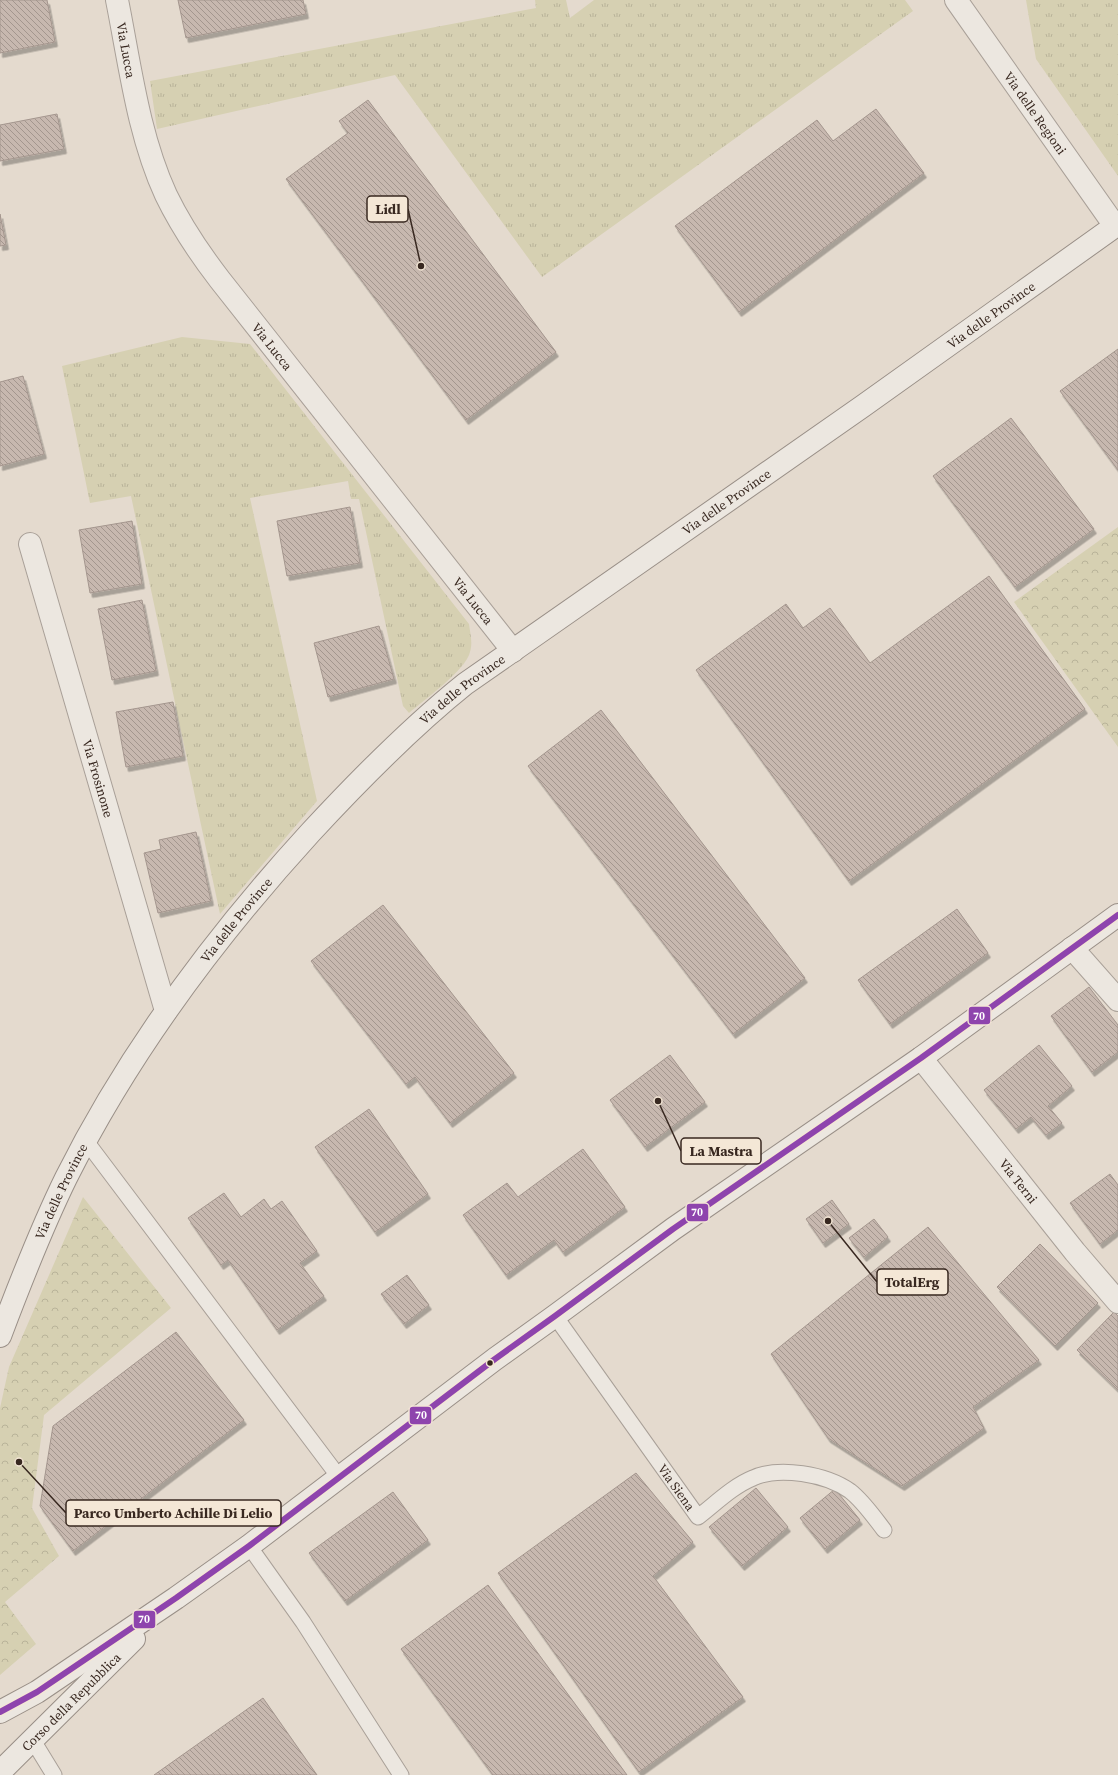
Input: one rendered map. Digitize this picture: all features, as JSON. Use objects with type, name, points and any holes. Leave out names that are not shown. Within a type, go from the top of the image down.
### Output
[{"type":"street","name":"Via Lucca","points":[[117,0],[137,106],[148,145],[166,195],[192,240],[220,280],[513,651]]},
{"type":"street","name":"Via delle Regioni","points":[[956,0],[1116,225]]},
{"type":"street","name":"Via delle Province","points":[[0,1336],[42,1230],[86,1141],[166,1011],[229,927],[260,889],[342,798],[408,732],[465,684],[863,406],[1116,225]]},
{"type":"street","name":"Via Frosinone","points":[[30,544],[166,1011]]},
{"type":"street","name":"Corso della Repubblica","points":[[0,1712],[37,1692],[176,1598],[248,1546],[495,1359],[672,1229],[921,1058],[1118,915]]},
{"type":"street","points":[[1072,948],[1118,1000]]},
{"type":"street","name":"Via Terni","points":[[921,1058],[1075,1252],[1118,1302]]},
{"type":"street","name":"Corso della Repubblica","points":[[0,1772],[176,1598]]},
{"type":"street","points":[[0,1695],[37,1692]]},
{"type":"lane","points":[[86,1141],[339,1477]]},
{"type":"lane","name":"Via Siena","points":[[555,1316],[698,1517],[752,1478],[773,1472],[784,1472],[824,1480],[842,1486],[856,1497],[884,1530]]},
{"type":"lane","points":[[248,1546],[303,1622],[401,1775]]},
{"type":"lane","points":[[32,1739],[54,1775]]},
{"type":"green space","points":[[535,0],[566,0],[570,18],[594,0],[905,0],[913,11],[542,277],[395,75],[157,129],[150,81],[536,8]]},
{"type":"green space","points":[[1026,0],[1118,0],[1118,176],[1036,59]]},
{"type":"green space","points":[[182,337],[250,344],[469,624],[471,641],[470,652],[461,667],[444,684],[409,713],[403,706],[359,499],[351,499],[348,481],[250,498],[317,801],[220,914],[131,496],[90,503],[62,366]]},
{"type":"green space","points":[[1118,527],[1118,747],[1014,602]]},
{"type":"green space","points":[[83,1197],[171,1308],[44,1415],[32,1508],[59,1556],[5,1602],[36,1644],[0,1675],[0,1408],[9,1367]]},
{"type":"building","points":[[0,0],[47,0],[55,42],[0,53]]},
{"type":"building","points":[[178,0],[303,0],[306,14],[186,38]]},
{"type":"building","points":[[368,100],[556,352],[466,420],[286,179],[348,133],[339,121]]},
{"type":"building","points":[[876,109],[924,173],[739,312],[675,226],[817,120],[833,141]]},
{"type":"building","points":[[57,114],[64,149],[0,161],[0,125]]},
{"type":"building","points":[[0,214],[6,245],[0,246]]},
{"type":"building","points":[[1118,349],[1118,470],[1060,391]]},
{"type":"building","points":[[23,376],[44,454],[0,466],[0,382]]},
{"type":"building","points":[[1011,418],[1094,529],[1015,587],[933,476]]},
{"type":"building","points":[[350,507],[360,563],[287,576],[277,521]]},
{"type":"building","points":[[132,521],[142,584],[90,593],[79,530]]},
{"type":"building","points":[[989,576],[1085,709],[849,881],[696,670],[786,604],[803,628],[830,608],[870,663]]},
{"type":"building","points":[[142,600],[156,671],[112,680],[98,609]]},
{"type":"building","points":[[379,626],[394,679],[328,697],[314,643]]},
{"type":"building","points":[[173,702],[183,756],[126,767],[116,712]]},
{"type":"building","points":[[601,710],[805,978],[733,1034],[528,766]]},
{"type":"building","points":[[196,832],[211,901],[158,913],[144,853],[161,849],[159,840]]},
{"type":"building","points":[[383,905],[514,1073],[450,1123],[415,1077],[406,1084],[311,961]]},
{"type":"building","points":[[957,909],[988,953],[890,1024],[858,980]]},
{"type":"building","points":[[1089,987],[1118,1025],[1118,1052],[1092,1072],[1051,1016]]},
{"type":"building","points":[[1039,1045],[1072,1086],[1048,1106],[1062,1123],[1046,1135],[1031,1117],[1016,1129],[984,1090]]},
{"type":"building","points":[[670,1055],[705,1102],[645,1147],[610,1100]]},
{"type":"building","points":[[369,1109],[428,1194],[375,1232],[315,1147]]},
{"type":"building","points":[[583,1149],[625,1207],[563,1252],[554,1240],[506,1275],[463,1215],[507,1183],[518,1197]]},
{"type":"building","points":[[1110,1174],[1118,1185],[1118,1230],[1100,1244],[1070,1203]]},
{"type":"building","points":[[224,1193],[241,1217],[264,1199],[271,1209],[282,1201],[317,1251],[300,1263],[324,1296],[277,1330],[228,1260],[221,1265],[188,1218]]},
{"type":"building","points":[[832,1200],[849,1224],[823,1243],[806,1219]]},
{"type":"building","points":[[874,1219],[888,1237],[864,1257],[849,1238]]},
{"type":"building","points":[[928,1227],[1039,1360],[973,1407],[984,1428],[902,1486],[828,1438],[771,1354]]},
{"type":"building","points":[[1040,1244],[1098,1303],[1055,1346],[997,1287]]},
{"type":"building","points":[[407,1275],[429,1305],[404,1324],[381,1294]]},
{"type":"building","points":[[1114,1312],[1118,1316],[1118,1390],[1077,1350]]},
{"type":"building","points":[[176,1332],[244,1420],[73,1551],[40,1506],[53,1426]]},
{"type":"building","points":[[636,1473],[693,1542],[653,1576],[743,1697],[639,1772],[498,1573]]},
{"type":"building","points":[[756,1488],[788,1527],[742,1566],[709,1527]]},
{"type":"building","points":[[835,1489],[860,1520],[825,1549],[800,1518]]},
{"type":"building","points":[[393,1492],[428,1540],[345,1601],[309,1553]]},
{"type":"building","points":[[488,1585],[627,1775],[493,1775],[401,1649]]},
{"type":"building","points":[[263,1698],[317,1775],[154,1775]]},
{"type":"transit line","name":"70","points":[[0,1712],[37,1692],[176,1598],[249,1546],[495,1359],[673,1229],[921,1058],[1118,915]]},
{"type":"place","name":"Lidl","points":[[421,266]]},
{"type":"place","name":"La Mastra","points":[[658,1101]]},
{"type":"place","name":"TotalErg","points":[[828,1221]]},
{"type":"place","name":"Parco Umberto Achille Di Lelio","points":[[19,1462]]}]
